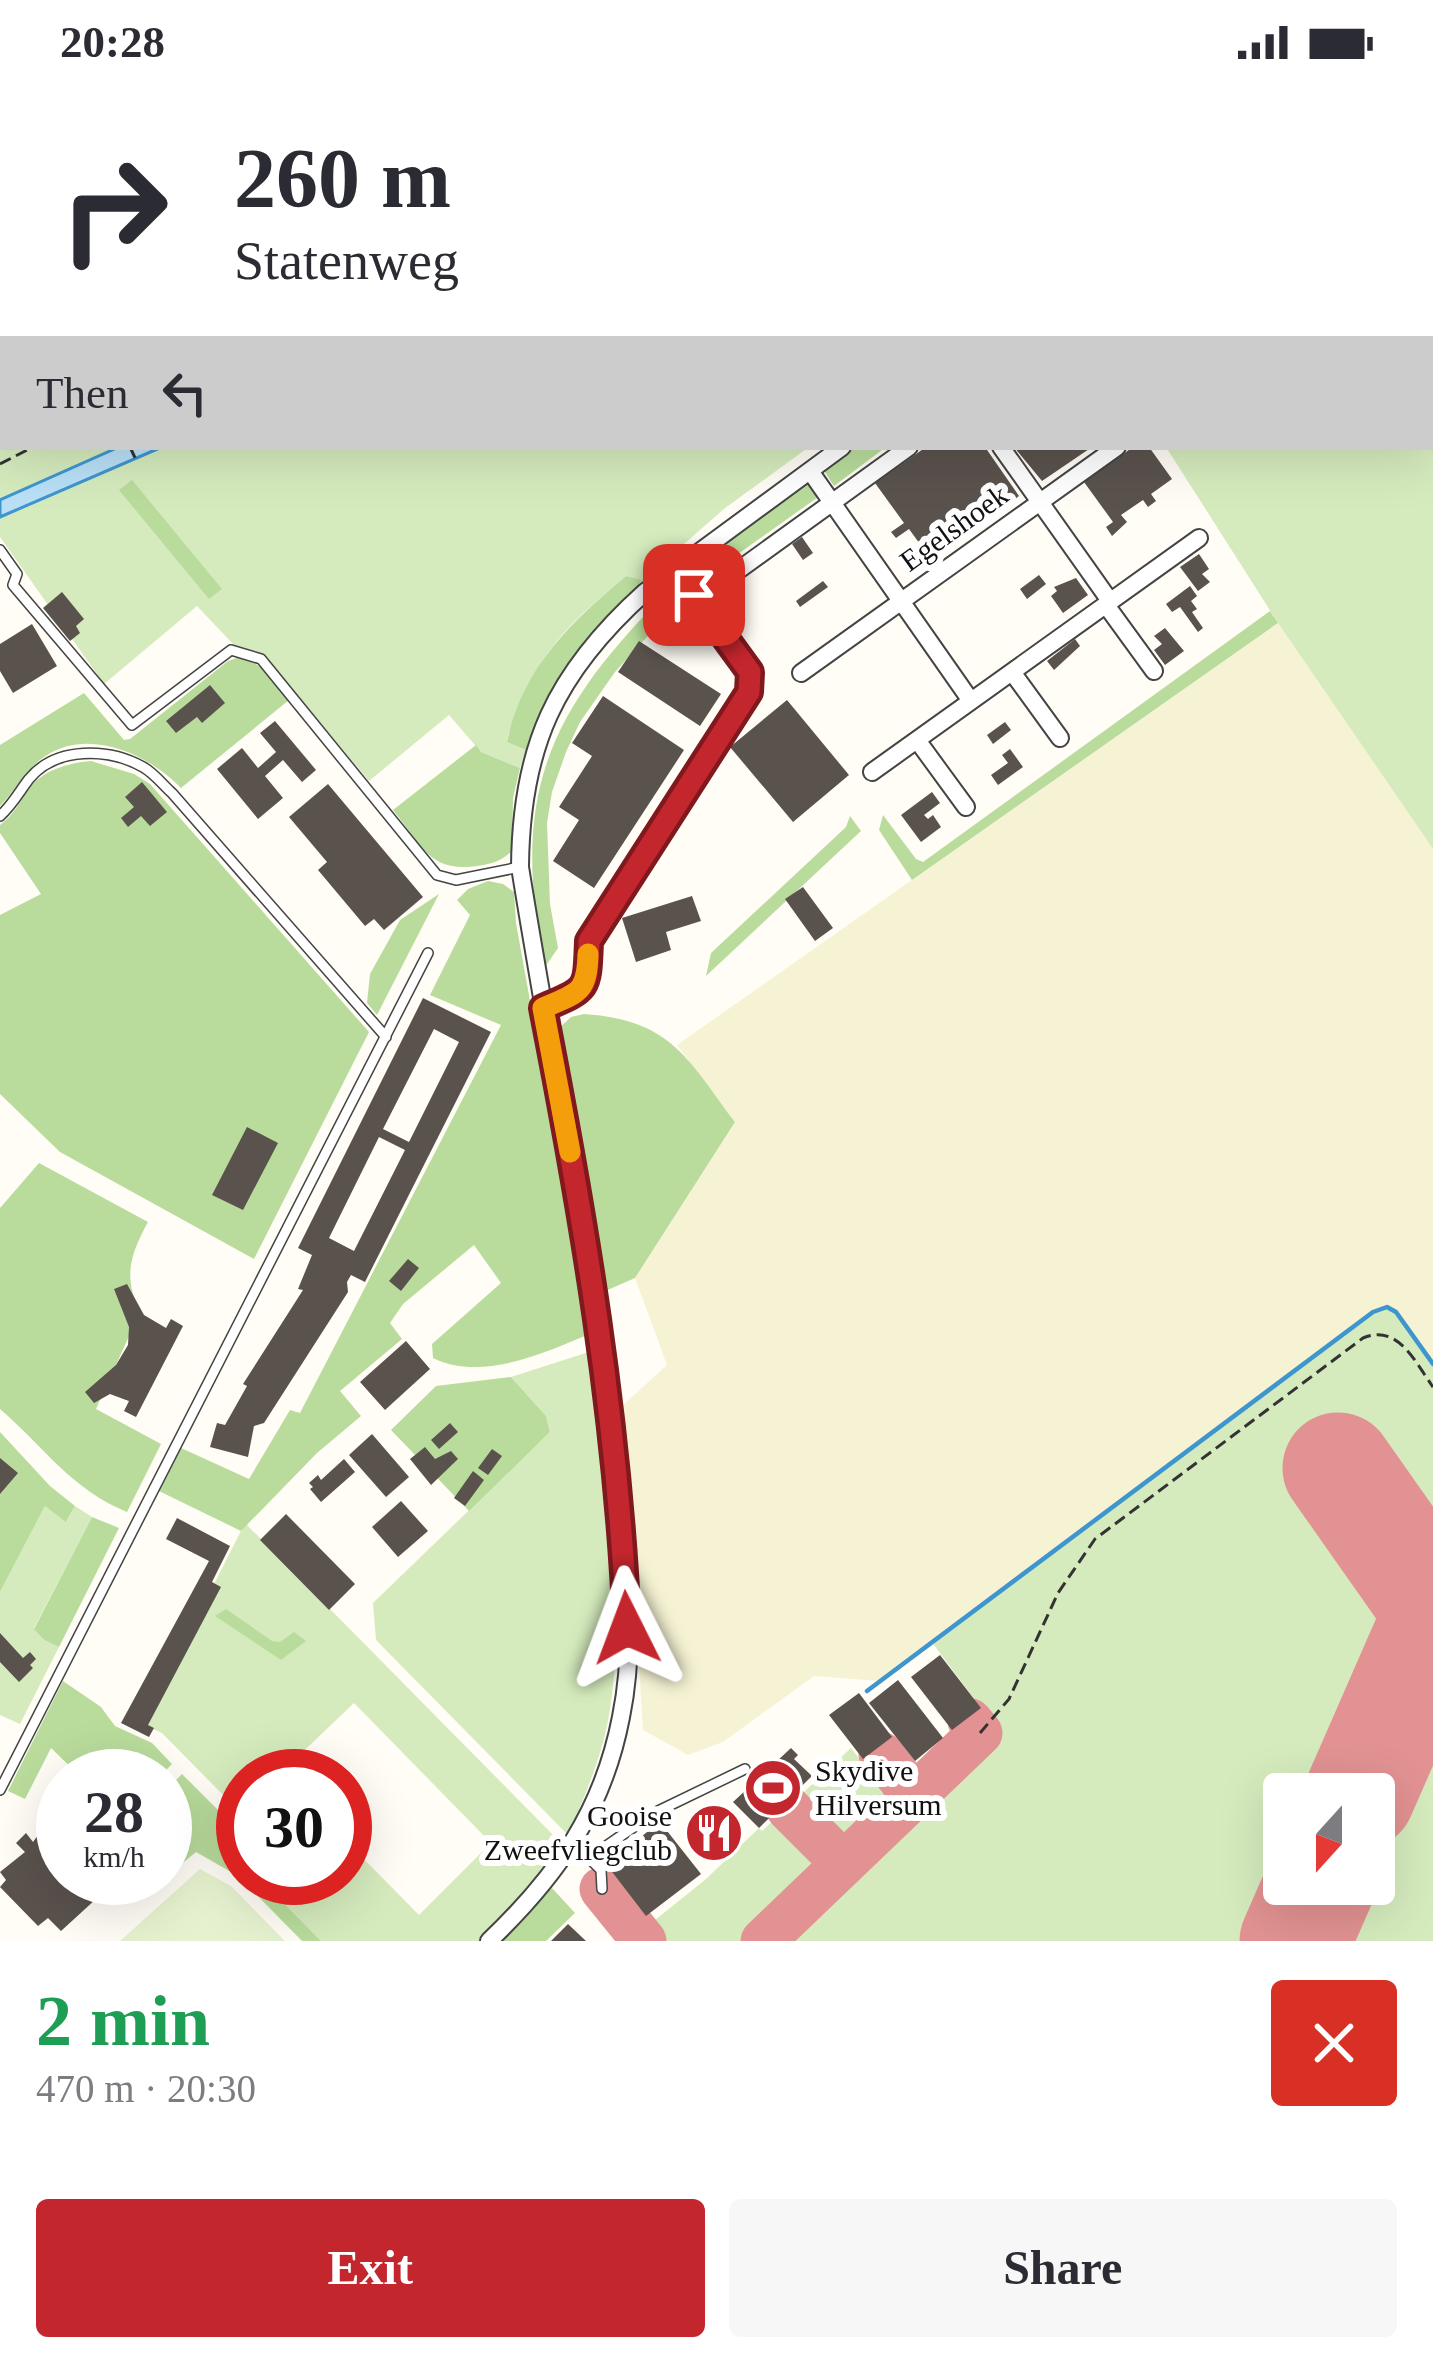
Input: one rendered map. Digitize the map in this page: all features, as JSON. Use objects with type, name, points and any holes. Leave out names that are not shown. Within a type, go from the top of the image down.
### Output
[{"type":"street","points":[[490,1941],[529,1903],[574,1844],[603,1784],[622,1715],[627,1628],[623,1533],[596,1304],[520,868],[520,824],[529,761],[542,727],[578,665],[615,620],[838,450]]},
{"type":"street","points":[[729,577],[905,450]]},
{"type":"street","name":"Egelshoek","points":[[1002,450],[1154,671]]},
{"type":"street","name":"Egelshoek","points":[[802,673],[1113,450]]},
{"type":"street","name":"Egelshoek","points":[[810,471],[971,701]]},
{"type":"street","points":[[872,772],[1199,538]]},
{"type":"street","points":[[543,1008],[580,992],[588,979],[589,941],[749,692],[750,672],[676,569]]},
{"type":"street","points":[[1012,672],[1060,738]]},
{"type":"street","points":[[917,740],[966,807]]},
{"type":"lane","points":[[0,550],[17,574],[14,586],[132,725],[231,650],[261,658],[437,875],[456,880],[520,868]]},
{"type":"lane","points":[[0,816],[17,801],[30,777],[58,757],[98,753],[144,768],[172,793],[386,1037]]},
{"type":"lane","points":[[0,1790],[428,953]]},
{"type":"lane","points":[[589,1858],[654,1813],[745,1769]]},
{"type":"lane","points":[[574,1844],[601,1870],[602,1889]]},
{"type":"path","points":[[131,450],[137,462]]},
{"type":"path","points":[[980,1733],[1009,1699],[1075,1564],[1113,1521],[1374,1333],[1401,1342],[1433,1387]]},
{"type":"shaded area","points":[[1278,623],[1433,849],[1433,1364],[1396,1312],[1373,1312],[879,1681],[814,1676],[723,1742],[688,1755],[643,1730],[623,1405],[667,1365],[635,1278],[735,1122],[677,1045]]},
{"type":"green space","points":[[0,450],[112,450],[0,500]]},
{"type":"green space","points":[[155,450],[805,450],[725,508],[643,580],[626,576],[567,629],[541,663],[508,735],[507,742],[526,750],[520,768],[481,752],[449,715],[369,781],[263,654],[234,645],[197,606],[104,684],[0,537],[0,517]]},
{"type":"green space","points":[[848,450],[882,450],[834,486],[823,469]]},
{"type":"green space","points":[[1168,450],[1433,450],[1433,849],[1278,623]]},
{"type":"green space","points":[[810,478],[821,495],[700,581],[691,570]]},
{"type":"green space","points":[[132,480],[222,589],[209,599],[119,490]]},
{"type":"green space","points":[[626,576],[643,580],[561,681],[526,750],[507,742],[524,691],[552,648]]},
{"type":"green space","points":[[677,582],[686,594],[615,672],[580,722],[552,792],[547,823],[550,904],[558,948],[545,967],[532,849],[537,799],[550,754],[598,670]]},
{"type":"green space","points":[[1270,611],[1278,623],[912,880],[879,830],[883,815],[923,862]]},
{"type":"green space","points":[[240,657],[262,668],[289,700],[181,788],[152,765],[117,748],[80,744],[44,757],[0,806],[0,745],[84,693],[124,740],[130,739],[228,661]]},
{"type":"green space","points":[[476,745],[481,752],[520,768],[513,798],[512,851],[487,864],[448,865],[419,845],[393,810]]},
{"type":"green space","points":[[91,761],[150,784],[369,1032],[254,1259],[60,1152],[0,1094],[0,915],[41,894],[0,833],[0,825],[43,776]]},
{"type":"green space","points":[[850,816],[861,831],[706,976],[711,953],[846,827]]},
{"type":"green space","points":[[488,881],[514,892],[590,1334],[492,1366],[452,1365],[433,1358],[432,1344],[501,1283],[474,1245],[403,1304],[390,1323],[402,1339],[340,1391],[361,1416],[317,1453],[241,1531],[159,1491],[181,1448],[249,1479],[290,1410],[300,1413],[501,1025],[430,995],[470,915],[457,900],[468,889]]},
{"type":"green space","points":[[439,894],[377,1015],[367,1003],[370,974],[400,920]]},
{"type":"green space","points":[[584,1014],[638,1024],[674,1046],[735,1122],[635,1278],[603,1292],[557,1030],[571,1017]]},
{"type":"green space","points":[[39,1163],[148,1222],[131,1266],[140,1312],[96,1409],[161,1444],[127,1512],[90,1492],[0,1409],[0,1208]]},
{"type":"green space","points":[[1387,1307],[1396,1312],[1433,1364],[1433,1941],[656,1941],[645,1928],[759,1828],[762,1831],[851,1748],[903,1816],[996,1728],[931,1641],[1373,1312]]},
{"type":"green space","points":[[592,1351],[610,1488],[617,1631],[605,1736],[568,1835],[376,1640],[373,1603],[550,1432],[546,1416],[511,1377]]},
{"type":"green space","points":[[511,1377],[546,1416],[550,1432],[469,1511],[391,1430],[436,1386]]},
{"type":"green space","points":[[0,1432],[75,1506],[66,1522],[45,1506],[0,1592]]},
{"type":"green space","points":[[45,1506],[67,1521],[75,1506],[92,1517],[34,1628],[59,1647],[20,1724],[0,1715],[0,1592]]},
{"type":"green space","points":[[92,1517],[119,1528],[59,1647],[34,1629]]},
{"type":"green space","points":[[245,1523],[564,1846],[523,1899],[479,1941],[321,1941],[286,1905],[372,1905],[372,1867],[419,1915],[491,1843],[354,1703],[306,1749],[216,1749],[216,1788],[192,1763],[192,1749],[178,1749],[162,1733],[143,1724]]},
{"type":"green space","points":[[226,1609],[272,1641],[280,1642],[294,1632],[306,1641],[281,1660],[215,1616]]},
{"type":"green space","points":[[63,1681],[101,1707],[115,1726],[158,1749],[36,1749],[36,1777],[25,1799],[8,1791]]},
{"type":"green space","points":[[192,1784],[216,1808],[216,1863],[196,1852],[192,1855]]},
{"type":"green space","points":[[200,1869],[216,1878],[216,1905],[250,1905],[285,1941],[120,1941],[160,1905],[192,1905],[192,1876]]},
{"type":"green space","points":[[552,1888],[575,1913],[546,1941],[500,1941]]},
{"type":"green space","points":[[267,1905],[286,1905],[321,1941],[302,1941]]},
{"type":"water","points":[[112,450],[155,450],[0,517],[0,500]]},
{"type":"building","points":[[922,450],[987,450],[1019,496],[933,562],[909,529],[896,538],[891,532],[904,523],[875,483]]},
{"type":"building","points":[[1016,450],[1088,450],[1042,481]]},
{"type":"building","points":[[1129,450],[1151,450],[1172,479],[1151,494],[1156,501],[1148,507],[1143,500],[1121,515],[1127,522],[1112,536],[1106,527],[1113,522],[1084,482]]},
{"type":"building","points":[[802,537],[813,553],[803,560],[792,544]]},
{"type":"building","points":[[1199,554],[1209,569],[1202,574],[1210,582],[1198,591],[1180,567]]},
{"type":"building","points":[[1039,575],[1046,584],[1027,599],[1020,589]]},
{"type":"building","points":[[1076,578],[1088,595],[1063,613],[1051,596],[1057,591],[1054,587]]},
{"type":"building","points":[[823,581],[828,587],[800,607],[796,601]]},
{"type":"building","points":[[1190,586],[1197,596],[1191,601],[1197,609],[1192,612],[1203,628],[1198,632],[1180,607],[1172,612],[1166,604]]},
{"type":"building","points":[[62,592],[84,619],[76,626],[80,633],[70,641],[43,608]]},
{"type":"building","points":[[32,624],[57,666],[13,693],[0,671],[0,644]]},
{"type":"building","points":[[1165,628],[1184,651],[1165,665],[1154,650],[1162,644],[1154,636]]},
{"type":"building","points":[[1075,639],[1080,646],[1054,670],[1047,661]]},
{"type":"building","points":[[639,641],[721,694],[700,726],[618,672]]},
{"type":"building","points":[[210,685],[225,703],[202,723],[197,717],[176,733],[166,721]]},
{"type":"building","points":[[603,696],[684,750],[594,888],[553,861],[579,820],[559,807],[592,756],[572,743]]},
{"type":"building","points":[[787,700],[849,775],[793,822],[730,747]]},
{"type":"building","points":[[275,721],[316,770],[302,782],[283,760],[265,776],[283,798],[258,819],[217,769],[242,748],[258,768],[276,752],[260,733]]},
{"type":"building","points":[[1005,722],[1011,730],[993,744],[987,735]]},
{"type":"building","points":[[1010,749],[1023,767],[998,785],[991,775],[1008,763],[1002,755]]},
{"type":"building","points":[[142,782],[167,812],[150,826],[141,816],[128,827],[121,818],[134,807],[125,797]]},
{"type":"building","points":[[328,784],[423,897],[384,930],[374,919],[365,926],[318,870],[327,862],[289,817]]},
{"type":"building","points":[[932,792],[940,803],[924,815],[928,819],[933,815],[941,827],[921,842],[901,815]]},
{"type":"building","points":[[803,887],[833,928],[815,941],[785,899]]},
{"type":"building","points":[[692,896],[701,921],[666,932],[671,950],[636,962],[622,918]]},
{"type":"building","points":[[423,998],[491,1032],[365,1282],[351,1275],[348,1292],[264,1423],[254,1426],[248,1457],[210,1447],[217,1423],[225,1425],[247,1386],[243,1384],[303,1290],[298,1289],[312,1255],[298,1248]],"holes":[[[434,1029],[459,1042],[409,1142],[383,1129]],[[379,1137],[405,1150],[354,1251],[329,1238]]]},
{"type":"building","points":[[247,1127],[278,1143],[243,1210],[212,1195]]},
{"type":"building","points":[[408,1259],[419,1268],[401,1291],[389,1281]]},
{"type":"building","points":[[127,1284],[144,1315],[166,1328],[171,1319],[183,1326],[136,1417],[124,1411],[129,1401],[110,1394],[94,1403],[85,1392],[116,1365],[128,1345],[129,1327],[114,1289]]},
{"type":"building","points":[[406,1341],[430,1369],[385,1410],[360,1382]]},
{"type":"building","points":[[450,1423],[458,1432],[439,1449],[431,1440]]},
{"type":"building","points":[[372,1434],[409,1477],[386,1497],[349,1455]]},
{"type":"building","points":[[425,1447],[435,1459],[451,1451],[458,1459],[431,1485],[410,1459]]},
{"type":"building","points":[[492,1449],[502,1456],[488,1475],[478,1468]]},
{"type":"building","points":[[0,1458],[18,1473],[0,1494]]},
{"type":"building","points":[[344,1459],[355,1472],[321,1502],[309,1483],[318,1475],[321,1480]]},
{"type":"building","points":[[473,1471],[484,1480],[465,1506],[454,1498]]},
{"type":"building","points":[[401,1501],[428,1531],[398,1557],[372,1527]]},
{"type":"building","points":[[286,1514],[355,1584],[329,1610],[260,1540]]},
{"type":"building","points":[[177,1518],[230,1546],[212,1582],[221,1587],[148,1725],[154,1728],[149,1737],[121,1723],[209,1561],[166,1539]]},
{"type":"building","points":[[0,1633],[23,1658],[30,1652],[36,1659],[19,1682],[0,1662]]},
{"type":"building","points":[[940,1655],[981,1708],[952,1730],[911,1677]]},
{"type":"building","points":[[898,1680],[943,1738],[915,1761],[869,1703]]},
{"type":"building","points":[[859,1693],[892,1737],[863,1759],[829,1715]]},
{"type":"building","points":[[791,1748],[798,1755],[794,1759],[812,1776],[759,1828],[733,1802]]},
{"type":"building","name":"Gooise Zweefvliegclub","points":[[724,1809],[739,1829],[704,1856],[689,1836]]},
{"type":"building","points":[[660,1822],[701,1874],[646,1916],[606,1864]]},
{"type":"building","points":[[26,1833],[33,1842],[36,1838],[36,1905],[89,1905],[61,1931],[48,1918],[38,1926],[0,1887],[6,1880],[0,1872],[25,1852],[16,1843]]},
{"type":"building","points":[[568,1924],[586,1941],[551,1941]]},
{"type":"waterway","points":[[867,1691],[1373,1312],[1387,1307],[1396,1312],[1433,1364]]},
{"type":"taxiway","points":[[763,1941],[980,1733],[970,1721]]},
{"type":"taxiway","points":[[881,1754],[913,1795]]},
{"type":"taxiway","points":[[788,1808],[843,1863]]},
{"type":"taxiway","points":[[602,1889],[644,1941]]},
{"type":"runway","points":[[1338,1468],[1433,1603]]},
{"type":"runway","points":[[1369,1773],[1433,1627]]},
{"type":"runway","points":[[1295,1941],[1311,1905]]},
{"type":"slow traffic","points":[[570,1152],[543,1008],[580,992],[588,979],[588,954]]},
{"type":"place","name":"Skydive Hilversum","points":[[773,1788]]},
{"type":"place","name":"Gooise Zweefvliegclub","points":[[714,1833]]},
{"type":"route","points":[[627,1628],[623,1533],[596,1304],[543,1008],[580,992],[588,979],[589,941],[749,692],[750,672],[694,595]]}]
